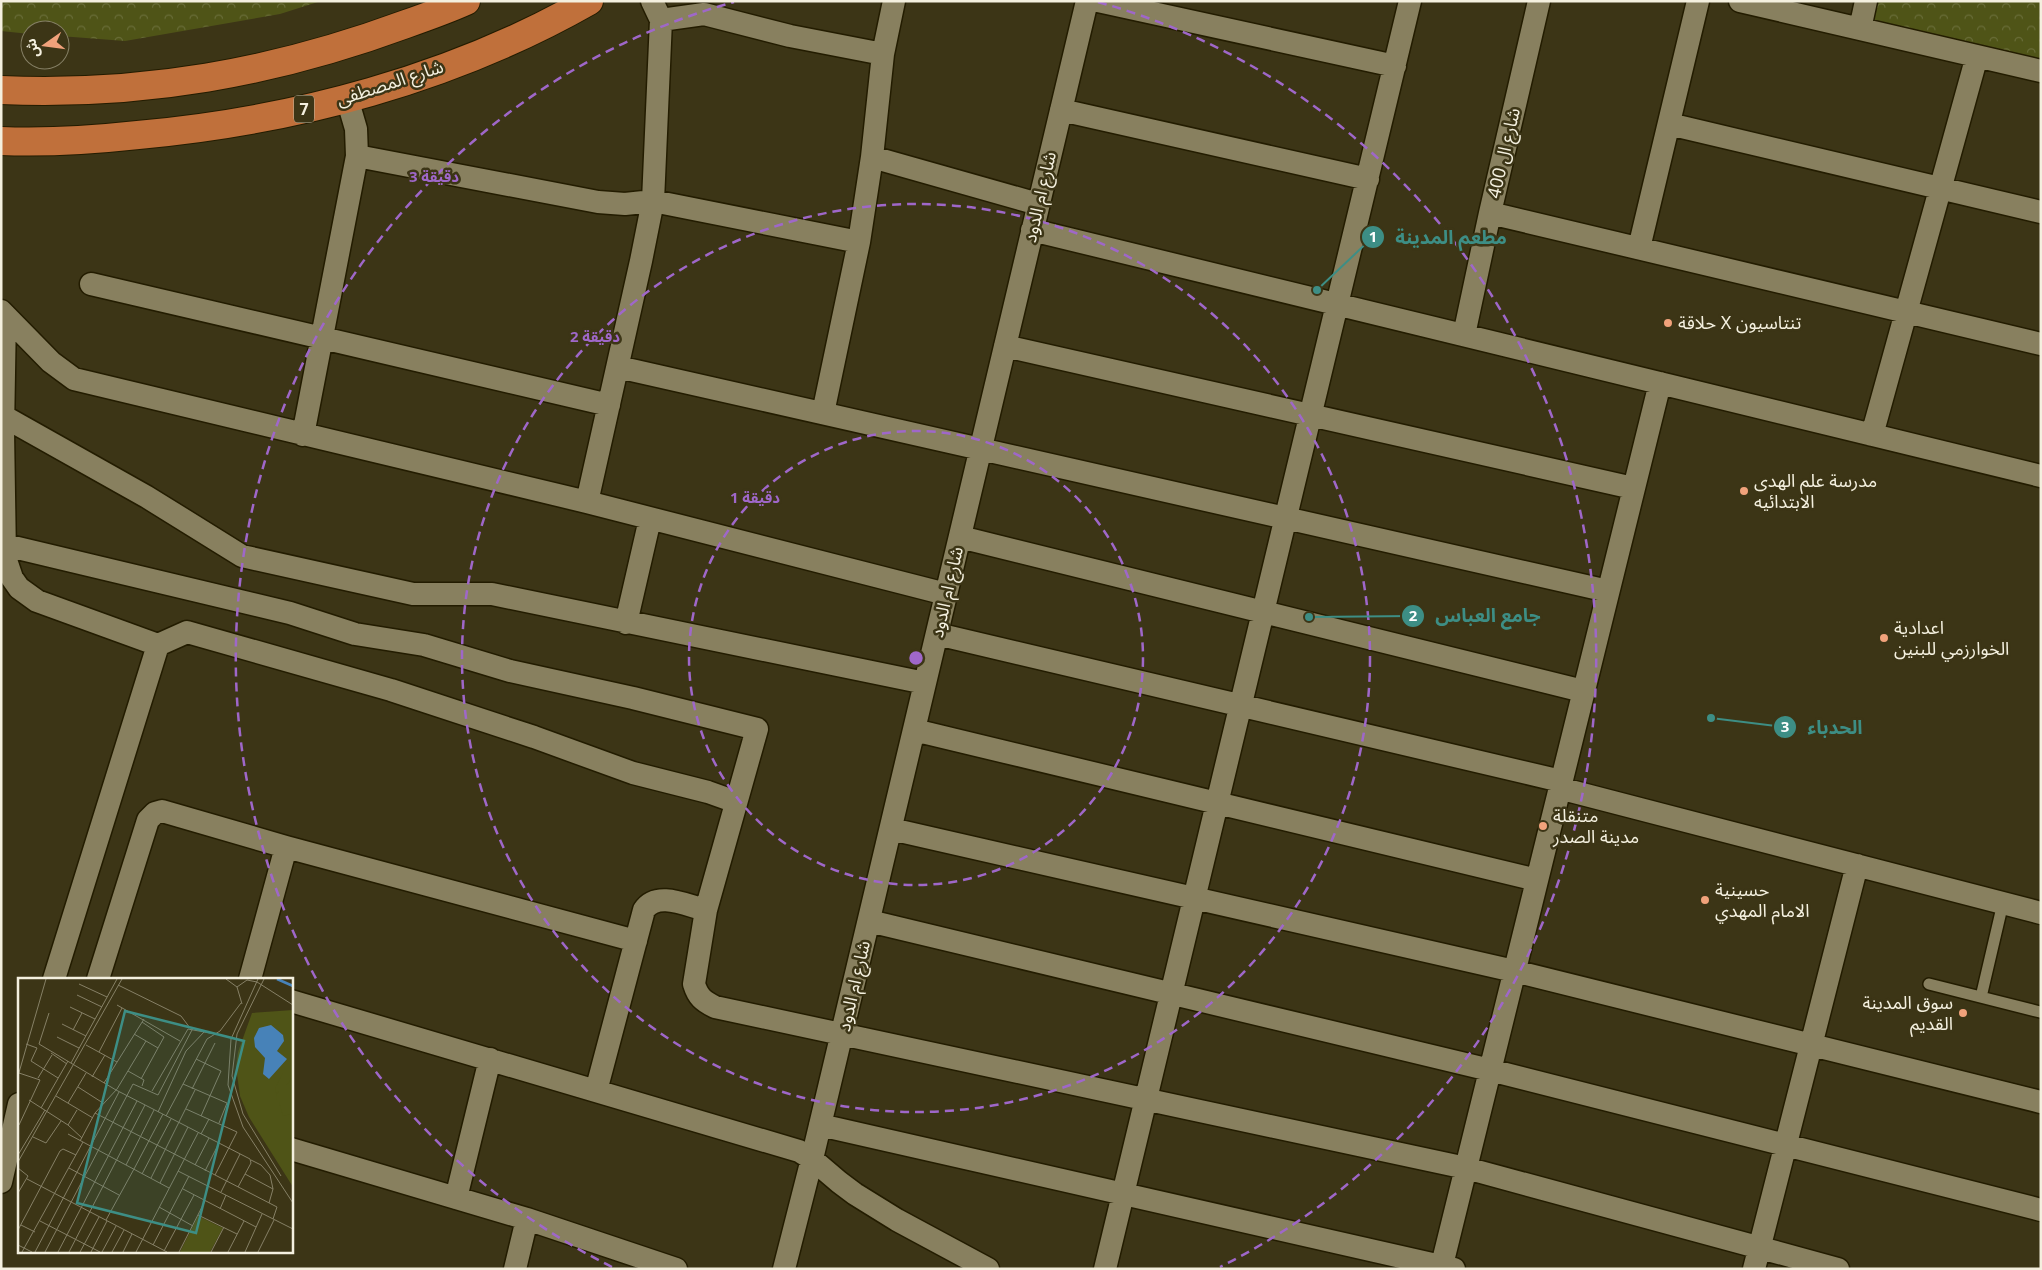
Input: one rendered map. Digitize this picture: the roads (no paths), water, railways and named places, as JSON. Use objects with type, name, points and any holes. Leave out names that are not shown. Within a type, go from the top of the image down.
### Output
[{"type":"highway","points":[[1,90],[42,92],[122,89],[190,81],[262,69],[380,34],[466,1]]},
{"type":"highway","name":"شارع المصطفى","points":[[1,142],[66,141],[196,130],[275,116],[402,82],[484,52],[560,18],[588,1]]},
{"type":"street","points":[[823,413],[859,242],[872,157],[883,54],[894,1]]},
{"type":"street","name":"شارع ام الدود","points":[[784,1269],[842,1035],[1086,1]]},
{"type":"street","points":[[1098,1],[1395,66]]},
{"type":"street","points":[[1105,1269],[1410,1]]},
{"type":"street","name":"شارع ال 400","points":[[1464,335],[1539,1]]},
{"type":"street","points":[[1639,248],[1698,1]]},
{"type":"street","points":[[1740,1],[2041,71]]},
{"type":"street","points":[[1860,29],[1866,1]]},
{"type":"street","points":[[587,502],[610,405],[653,201],[656,10],[704,14],[790,36],[883,54]]},
{"type":"street","points":[[1872,435],[1977,56]]},
{"type":"street","points":[[303,436],[357,156],[356,129],[347,98]]},
{"type":"street","points":[[1061,110],[1368,179]]},
{"type":"street","points":[[1669,124],[2041,212]]},
{"type":"street","points":[[357,156],[598,202],[624,204],[653,201],[859,242]]},
{"type":"street","points":[[872,157],[1038,204]]},
{"type":"street","points":[[1490,213],[2041,344]]},
{"type":"street","points":[[1032,230],[2041,476]]},
{"type":"street","points":[[91,284],[610,405]]},
{"type":"street","points":[[3,313],[3,416],[7,584],[19,588],[37,601],[158,645],[187,632],[390,690],[534,737],[633,773],[708,792],[736,802]]},
{"type":"street","points":[[3,313],[51,362],[74,379],[303,436],[587,502],[946,594]]},
{"type":"street","points":[[1005,346],[1633,488]]},
{"type":"street","points":[[618,367],[1608,591]]},
{"type":"street","points":[[820,1125],[1446,1268],[1466,1168],[1660,383]]},
{"type":"street","points":[[3,416],[147,497],[242,556],[412,594],[492,594],[925,683]]},
{"type":"street","points":[[626,623],[650,519]]},
{"type":"street","points":[[960,537],[1583,691]]},
{"type":"street","points":[[5,546],[290,613],[355,634],[424,646],[510,671],[642,700],[757,729],[706,910],[694,984],[697,994],[703,1002],[715,1007],[1466,1168],[1757,1258],[1838,1269]]},
{"type":"street","points":[[937,634],[1241,706],[1560,785],[2041,913]]},
{"type":"street","points":[[54,978],[158,645]]},
{"type":"street","points":[[914,730],[1536,880]]},
{"type":"street","points":[[98,978],[148,820],[151,816],[162,812],[169,812],[286,847],[636,941]]},
{"type":"street","points":[[890,829],[1514,971],[2041,1102]]},
{"type":"street","points":[[250,978],[286,847]]},
{"type":"street","points":[[1757,1258],[1857,865]]},
{"type":"street","points":[[596,1091],[644,910],[656,900],[662,899],[706,910]]},
{"type":"street","points":[[869,921],[1490,1070],[2041,1210]]},
{"type":"street","points":[[292,1001],[789,1148],[812,1159],[855,1194],[980,1267]]},
{"type":"street","points":[[456,1198],[490,1059]]},
{"type":"street","points":[[1,1182],[18,1108]]},
{"type":"street","points":[[292,1149],[527,1219],[676,1269]]},
{"type":"street","points":[[514,1269],[527,1219]]},
{"type":"lane","points":[[1981,997],[2003,903]]},
{"type":"lane","points":[[1929,984],[2040,1012]]},
{"type":"place","name":"مطعم المدينة","points":[[1317,290]]},
{"type":"place","name":"حلاقة X تنتاسيون","points":[[1668,323]]},
{"type":"place","name":"مدرسة علم الهدى الابتدائيه","points":[[1744,491]]},
{"type":"place","name":"جامع العباس","points":[[1309,617]]},
{"type":"place","name":"اعدادية الخوارزمي للبنين","points":[[1884,638]]},
{"type":"place","name":"الحدباء","points":[[1711,718]]},
{"type":"place","name":"متنقلة مدينة الصدر","points":[[1543,826]]},
{"type":"place","name":"حسينية الامام المهدي","points":[[1705,900]]},
{"type":"place","name":"سوق المدينة القديم","points":[[1963,1013]]}]
